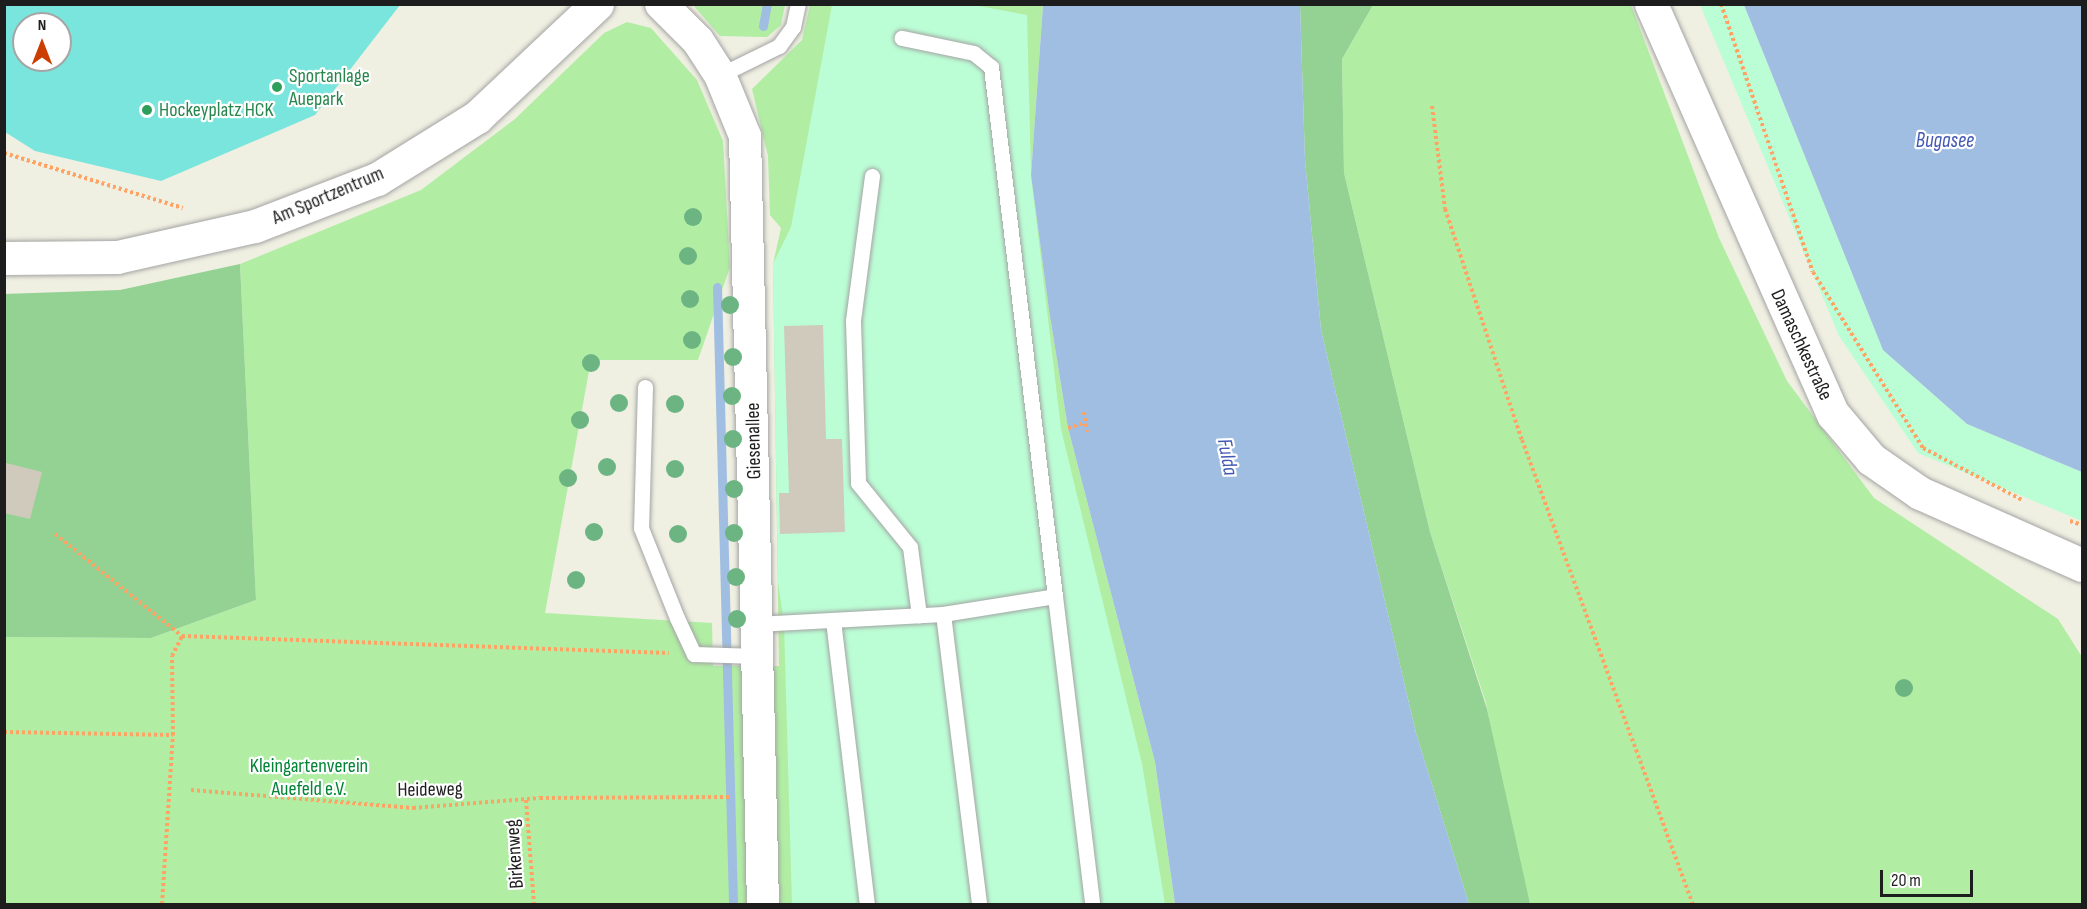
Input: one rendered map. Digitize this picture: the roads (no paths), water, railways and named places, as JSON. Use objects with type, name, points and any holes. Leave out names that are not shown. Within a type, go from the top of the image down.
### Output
[{"type":"street","name":"Am Sportzentrum","points":[[4,258],[117,257],[255,226],[377,179],[477,117],[597,4]]},
{"type":"street","name":"Giesenallee","points":[[661,4],[698,41],[720,75],[745,136],[749,194],[756,624],[748,656],[763,904]]},
{"type":"street","name":"Damaschkestraße","points":[[1651,4],[1833,414],[1871,459],[1920,493],[2082,565]]},
{"type":"lane","points":[[720,75],[779,46],[794,27],[798,4]]},
{"type":"lane","points":[[902,38],[974,53],[991,66],[1092,904]]},
{"type":"lane","points":[[872,176],[853,321],[858,483],[910,547],[919,615]]},
{"type":"lane","points":[[645,387],[641,528],[694,654],[748,656]]},
{"type":"lane","points":[[756,624],[943,614],[1055,596]]},
{"type":"lane","points":[[943,614],[979,904]]},
{"type":"lane","points":[[833,620],[867,904]]},
{"type":"water","name":"Fulda","points":[[1043,5],[1300,5],[1305,160],[1321,330],[1416,733],[1469,904],[1175,904],[1155,762],[1068,428],[1049,310],[1031,175]]},
{"type":"water","name":"Bugasee","points":[[1744,5],[2082,5],[2082,472],[1967,424],[1883,350]]},
{"type":"waterway","points":[[763,26],[767,4]]},
{"type":"waterway","points":[[717,287],[733,904]]},
{"type":"place","name":"Sportanlage Auepark","points":[[277,87]]},
{"type":"place","name":"Hockeyplatz HCK","points":[[147,110]]},
{"type":"park label","name":"Kleingartenverein Auefeld e.V.","points":[[309,778]]}]
